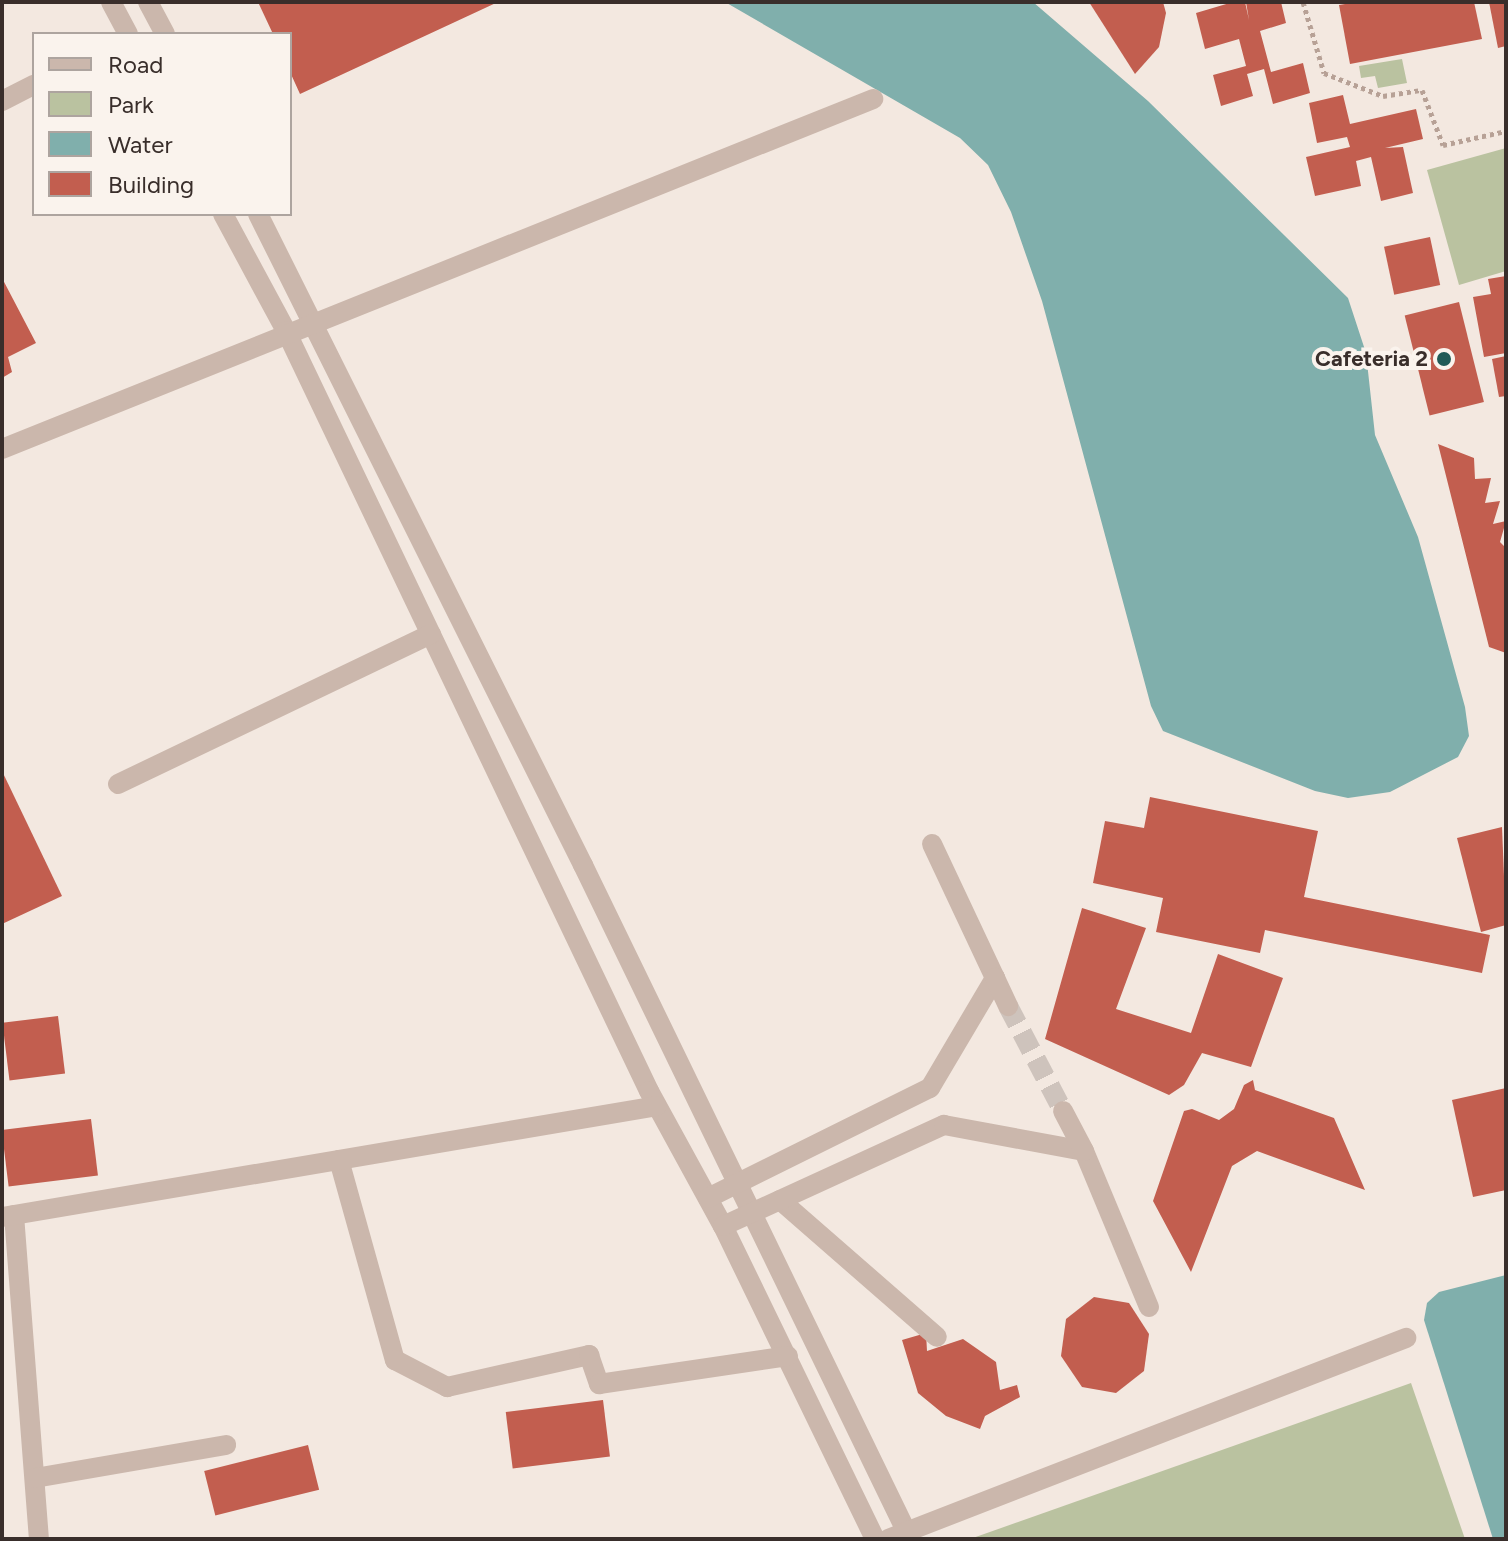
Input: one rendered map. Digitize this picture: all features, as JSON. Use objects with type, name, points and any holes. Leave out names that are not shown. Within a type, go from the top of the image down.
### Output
[{"type":"street","points":[[111,2],[127,32]]},
{"type":"street","points":[[148,2],[162,28]]},
{"type":"street","points":[[2,101],[32,86]]},
{"type":"street","points":[[2,449],[313,320],[873,99]]},
{"type":"street","points":[[224,216],[286,331],[657,1106],[723,1226],[875,1539]]},
{"type":"street","points":[[259,216],[752,1212],[901,1537],[1406,1338]]},
{"type":"street","points":[[118,784],[431,634]]},
{"type":"street","points":[[932,844],[1008,1006]]},
{"type":"street","points":[[708,1198],[930,1088],[995,978]]},
{"type":"street","points":[[39,1539],[8,1216],[657,1106]]},
{"type":"street","points":[[1063,1111],[1084,1151],[1149,1307]]},
{"type":"street","points":[[723,1226],[944,1125],[1084,1151]]},
{"type":"street","points":[[339,1160],[395,1360],[447,1387],[589,1355],[599,1384],[788,1356]]},
{"type":"street","points":[[780,1200],[937,1337]]},
{"type":"street","points":[[35,1478],[226,1445]]},
{"type":"path","points":[[1303,2],[1324,73],[1383,96],[1422,90],[1443,145],[1506,131]]},
{"type":"green space","points":[[1402,59],[1407,83],[1378,88],[1375,76],[1361,78],[1359,66]]},
{"type":"green space","points":[[1506,148],[1506,271],[1459,285],[1427,170]]},
{"type":"green space","points":[[1411,1383],[1465,1539],[970,1539]]},
{"type":"water","points":[[725,2],[1033,2],[1148,101],[1348,298],[1366,353],[1375,435],[1418,537],[1465,707],[1469,736],[1458,757],[1390,792],[1348,798],[1315,791],[1163,731],[1151,706],[1042,301],[1011,212],[988,165],[960,138]]},
{"type":"water","points":[[1506,1275],[1506,1539],[1493,1539],[1424,1320],[1427,1303],[1439,1292]]},
{"type":"building","points":[[258,2],[498,2],[300,94],[292,76],[292,32],[272,32]]},
{"type":"building","points":[[1089,2],[1163,2],[1166,13],[1159,47],[1135,74]]},
{"type":"building","points":[[1233,2],[1245,2],[1249,20],[1246,2],[1281,2],[1286,23],[1260,31],[1271,72],[1303,63],[1310,93],[1273,104],[1264,69],[1247,74],[1253,96],[1221,106],[1213,75],[1246,66],[1239,39],[1205,49],[1196,13]]},
{"type":"building","points":[[1357,2],[1474,2],[1482,39],[1350,64],[1339,5]]},
{"type":"building","points":[[1489,2],[1506,2],[1506,46],[1498,48]]},
{"type":"building","points":[[1343,95],[1350,124],[1416,109],[1423,139],[1385,148],[1403,147],[1413,193],[1381,201],[1371,157],[1356,161],[1361,186],[1315,196],[1306,157],[1350,147],[1347,137],[1317,143],[1309,103]]},
{"type":"building","points":[[1430,237],[1440,285],[1394,295],[1384,247]]},
{"type":"building","points":[[1506,276],[1506,353],[1484,357],[1473,297],[1491,294],[1488,279]]},
{"type":"building","points":[[2,278],[36,343],[8,357],[12,372],[2,378]]},
{"type":"building","name":"Cafeteria 2","points":[[1459,302],[1484,402],[1430,415],[1405,316]]},
{"type":"building","points":[[1506,356],[1506,396],[1499,397],[1492,359]]},
{"type":"building","points":[[1438,444],[1474,458],[1475,479],[1491,478],[1485,503],[1500,501],[1493,524],[1506,521],[1500,542],[1506,548],[1506,653],[1489,647]]},
{"type":"building","points":[[2,771],[62,896],[2,924]]},
{"type":"building","points":[[1150,797],[1318,831],[1304,897],[1490,935],[1482,973],[1265,930],[1260,953],[1156,932],[1163,898],[1093,883],[1105,821],[1144,828]]},
{"type":"building","points":[[1502,827],[1506,925],[1481,932],[1457,838]]},
{"type":"building","points":[[1082,908],[1146,928],[1116,1009],[1191,1033],[1218,954],[1283,978],[1251,1067],[1202,1053],[1184,1085],[1169,1095],[1045,1039]]},
{"type":"building","points":[[58,1016],[65,1074],[9,1080],[2,1023]]},
{"type":"building","points":[[1253,1080],[1255,1090],[1334,1118],[1365,1190],[1257,1151],[1232,1166],[1191,1272],[1153,1201],[1184,1111],[1192,1109],[1219,1120],[1234,1109],[1244,1085]]},
{"type":"building","points":[[1506,1088],[1506,1190],[1473,1197],[1452,1100]]},
{"type":"building","points":[[91,1119],[98,1176],[9,1187],[2,1130]]},
{"type":"building","points":[[1094,1297],[1129,1303],[1149,1334],[1144,1371],[1116,1393],[1082,1387],[1061,1356],[1066,1319]]},
{"type":"building","points":[[926,1333],[927,1351],[963,1339],[996,1362],[1000,1390],[1017,1385],[1020,1397],[985,1416],[980,1429],[946,1416],[918,1393],[902,1340]]},
{"type":"building","points":[[603,1400],[610,1457],[513,1469],[506,1412]]},
{"type":"building","points":[[308,1445],[319,1490],[215,1516],[204,1471]]},
{"type":"tunnel","points":[[1008,1006],[1063,1111]]},
{"type":"place","name":"Cafeteria 2","points":[[1444,359]]}]
